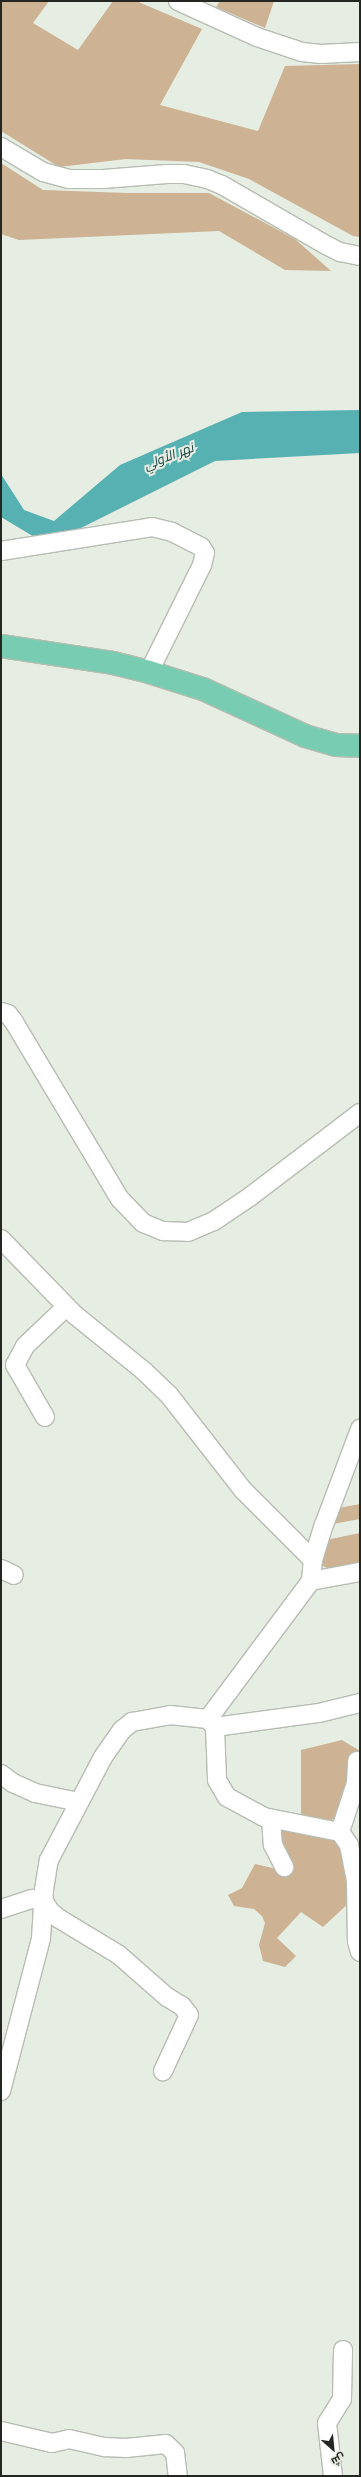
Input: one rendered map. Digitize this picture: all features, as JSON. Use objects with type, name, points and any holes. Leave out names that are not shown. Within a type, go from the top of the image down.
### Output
[{"type":"main road","points":[[1,646],[113,663],[148,672],[203,689],[305,736],[336,745],[360,746]]},
{"type":"street","points":[[178,1],[239,30],[302,52],[334,54],[360,52]]},
{"type":"street","points":[[1,147],[43,172],[69,179],[104,179],[167,174],[196,176],[207,179],[228,189],[326,245],[340,252],[360,256]]},
{"type":"street","points":[[1,551],[152,527],[172,532],[201,547],[205,553],[202,564],[148,672]]},
{"type":"street","points":[[1,1012],[8,1014],[14,1022],[120,1199],[143,1223],[163,1231],[188,1232],[214,1221],[251,1196],[360,1113]]},
{"type":"street","points":[[1,1239],[66,1307],[144,1371],[169,1396],[243,1490],[312,1560]]},
{"type":"street","points":[[45,1417],[15,1365],[25,1346],[66,1307]]},
{"type":"street","points":[[359,1437],[312,1560],[311,1580],[211,1723],[217,1780],[223,1794],[239,1806],[271,1819],[340,1832],[349,1845],[356,1880],[358,1917],[357,1941],[360,1952]]},
{"type":"street","points":[[311,1580],[360,1572]]},
{"type":"street","points":[[1,2091],[42,1938],[43,1900],[50,1860],[78,1802],[112,1743],[132,1722],[170,1715],[211,1723],[319,1713],[360,1703]]},
{"type":"street","points":[[340,1832],[358,1784],[357,1761]]},
{"type":"street","points":[[1,1774],[12,1783],[35,1793],[78,1802]]},
{"type":"street","points":[[271,1819],[273,1845],[284,1867]]},
{"type":"street","points":[[1,1909],[32,1899],[43,1900]]},
{"type":"street","points":[[43,1900],[50,1911],[58,1918],[119,1955],[167,1997],[182,2006],[189,2015],[163,2071]]},
{"type":"street","points":[[333,2476],[327,2423],[342,2399],[343,2350]]},
{"type":"street","points":[[1,2431],[52,2443],[69,2439],[105,2447],[126,2448],[166,2444],[175,2453],[178,2476]]},
{"type":"shaded area","points":[[1,1],[49,1],[33,23],[78,50],[113,1],[136,1],[202,29],[160,105],[258,131],[285,66],[360,64],[360,237],[353,236],[249,179],[199,162],[126,159],[59,167],[1,131]]},
{"type":"shaded area","points":[[220,1],[274,1],[265,28],[216,7]]},
{"type":"shaded area","points":[[1,163],[43,190],[127,193],[209,193],[295,239],[331,271],[285,270],[219,231],[19,240],[1,234]]},
{"type":"shaded area","points":[[360,1504],[360,1519],[327,1525],[333,1509]]},
{"type":"shaded area","points":[[360,1533],[360,1564],[335,1572],[321,1565],[321,1541]]},
{"type":"shaded area","points":[[342,1740],[360,1751],[348,1762],[347,1786],[337,1816],[329,1822],[314,1822],[301,1815],[301,1750]]},
{"type":"shaded area","points":[[279,1829],[330,1835],[343,1846],[351,1901],[323,1927],[301,1912],[277,1938],[296,1956],[285,1967],[263,1961],[259,1945],[265,1923],[262,1916],[254,1909],[234,1906],[228,1895],[242,1888],[255,1864],[277,1869]]},
{"type":"water","name":"نهر الأولي","points":[[360,410],[360,453],[215,461],[75,531],[41,541],[1,517],[1,474],[24,510],[54,521],[120,465],[242,412]]}]
